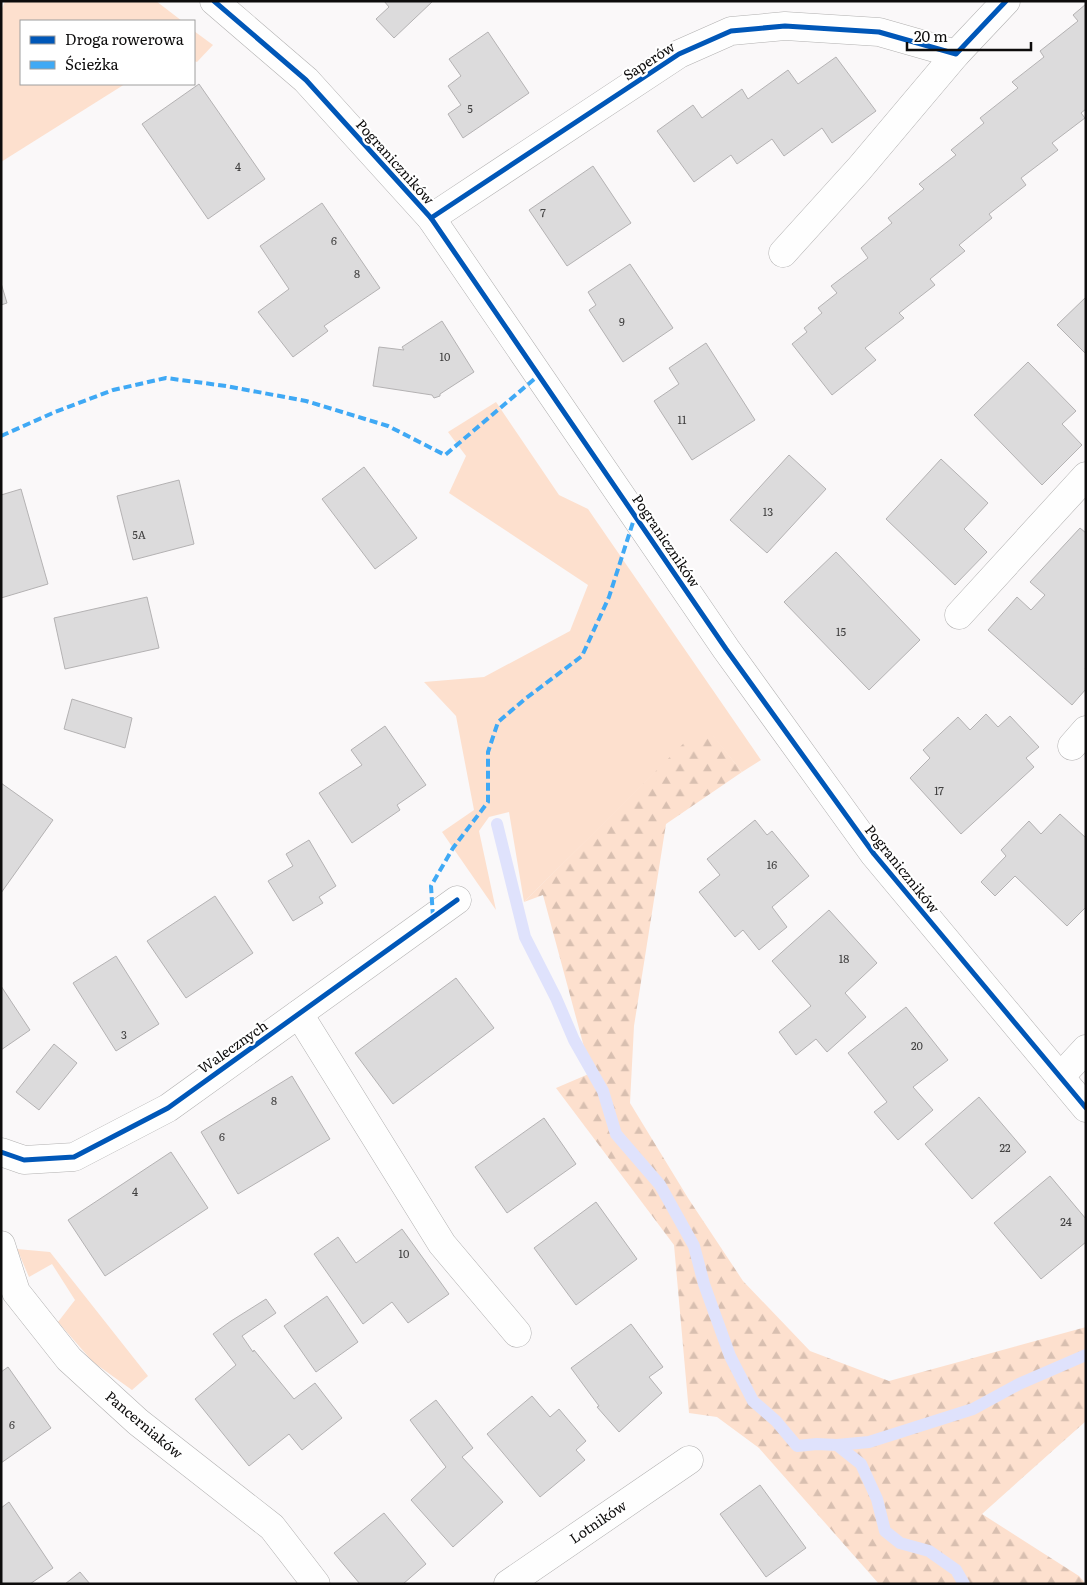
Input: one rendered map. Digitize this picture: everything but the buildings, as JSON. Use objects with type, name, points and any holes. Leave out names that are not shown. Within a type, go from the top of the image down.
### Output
[{"type":"street","name":"Pograniczników","points":[[214,1],[306,80],[431,218],[726,649],[874,854],[1086,1108]]},
{"type":"street","points":[[783,253],[859,169],[956,54],[1006,1]]},
{"type":"street","name":"Saperów","points":[[431,218],[679,54],[731,30],[785,26],[879,32],[956,54]]},
{"type":"street","points":[[959,615],[1086,476]]},
{"type":"street","name":"Walecznych","points":[[1,1152],[24,1160],[74,1157],[168,1108],[457,900]]},
{"type":"street","points":[[300,1014],[442,1244],[517,1334]]},
{"type":"street","points":[[1060,1077],[1086,1049]]},
{"type":"street","name":"Pancerniaków","points":[[1,1245],[16,1292],[69,1359],[138,1422],[272,1527],[316,1584]]},
{"type":"street","name":"Lotników","points":[[508,1584],[688,1460]]},
{"type":"green space","points":[[5,1],[156,1],[181,20],[20,20],[20,85],[123,85],[1,162],[1,11]]},
{"type":"green space","points":[[195,32],[213,45],[197,62],[195,61]]},
{"type":"green space","points":[[496,402],[559,495],[588,509],[761,760],[742,772],[712,735],[688,740],[524,902],[509,812],[489,817],[479,831],[496,910],[442,832],[474,810],[456,716],[424,682],[484,677],[570,631],[588,585],[449,493],[466,456],[448,432]]},
{"type":"green space","points":[[712,734],[742,772],[666,824],[634,1026],[630,1103],[688,1198],[743,1281],[810,1351],[889,1381],[1086,1327],[1086,1421],[982,1514],[1079,1576],[1086,1584],[879,1584],[759,1448],[717,1417],[689,1413],[674,1245],[556,1088],[591,1073],[543,895],[524,902],[688,739]]},
{"type":"green space","points":[[17,1249],[50,1252],[148,1376],[132,1390],[93,1362],[58,1322],[75,1300],[52,1264],[29,1277]]},
{"type":"waterway","points":[[497,824],[525,937],[556,998],[574,1040],[603,1091],[616,1134],[660,1185],[694,1246],[704,1284],[730,1356],[753,1401],[776,1421],[797,1446],[837,1445],[861,1464],[877,1499],[885,1531],[900,1543],[929,1551],[956,1570],[964,1584]]},
{"type":"waterway","points":[[837,1445],[869,1442],[973,1409],[1019,1384],[1086,1355]]},
{"type":"marked path","points":[[1,436],[55,412],[113,390],[166,378],[226,386],[306,401],[388,426],[445,455],[539,375]]},
{"type":"marked path","points":[[433,917],[431,886],[453,848],[488,802],[488,752],[498,722],[582,656],[609,597],[635,516]]},
{"type":"cycle path","points":[[214,1],[306,80],[431,218],[726,649],[874,854],[1086,1108]]},
{"type":"cycle path","points":[[431,218],[679,54],[731,31],[785,26],[879,32],[956,54],[1006,1]]},
{"type":"cycle path","points":[[1,1152],[24,1160],[74,1157],[168,1108],[457,900]]}]
